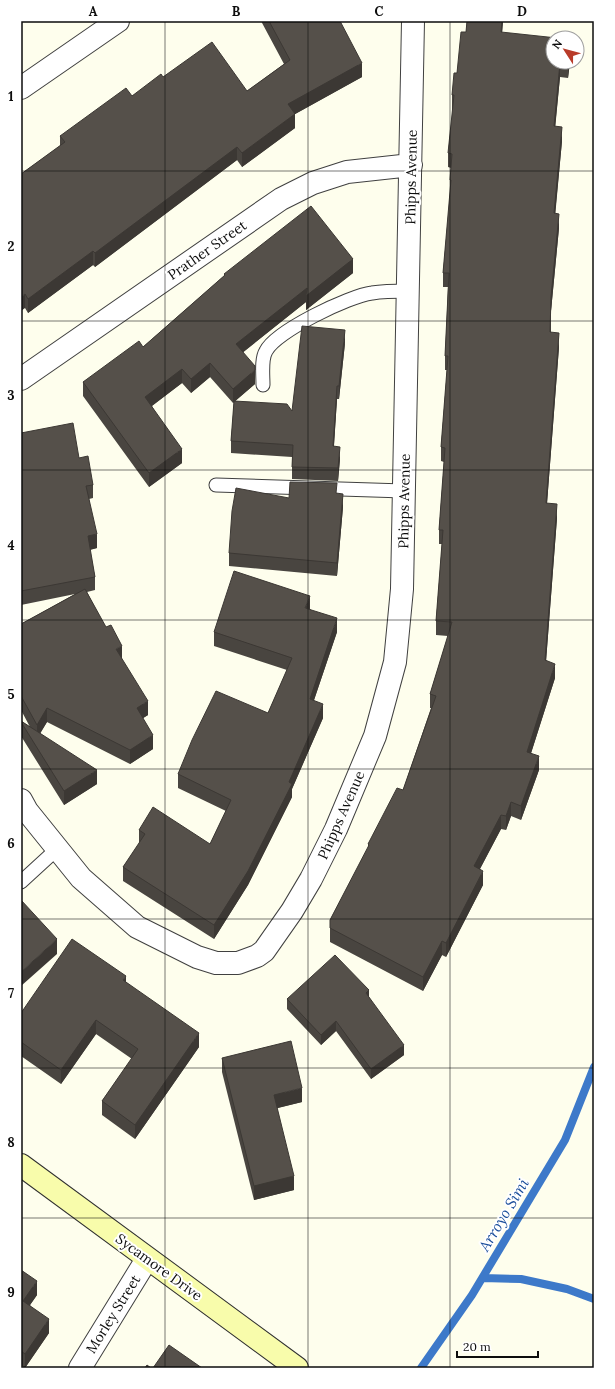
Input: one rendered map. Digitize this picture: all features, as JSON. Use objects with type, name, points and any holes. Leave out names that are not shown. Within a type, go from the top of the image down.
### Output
[{"type":"main road","name":"Sycamore Drive","points":[[21,1164],[147,1259],[297,1368]]},
{"type":"street","points":[[21,88],[118,21]]},
{"type":"street","name":"Phipps Avenue","points":[[58,848],[81,878],[137,927],[197,957],[216,963],[238,963],[257,956],[264,950],[292,911],[311,879],[336,829],[375,736],[395,662],[402,589],[409,291],[413,21]]},
{"type":"street","name":"Prather Street","points":[[21,379],[281,199],[313,183],[347,172],[411,165]]},
{"type":"street","points":[[21,800],[27,811],[58,848]]},
{"type":"street","name":"Morley Street","points":[[80,1368],[147,1259]]},
{"type":"lane","points":[[263,385],[265,352],[270,345],[284,334],[345,300],[371,293],[409,291]]},
{"type":"lane","points":[[216,485],[404,491]]},
{"type":"lane","points":[[21,882],[58,848]]},
{"type":"building","points":[[269,21],[340,21],[362,63],[288,104],[295,114],[242,153],[237,147],[95,253],[93,251],[28,299],[25,294],[21,297],[21,174],[65,142],[60,136],[126,88],[132,96],[161,74],[163,77],[212,42],[247,91],[290,60]]},
{"type":"building","points":[[467,21],[502,21],[501,32],[545,37],[545,70],[559,70],[554,126],[562,127],[554,213],[559,214],[551,297],[550,332],[559,333],[546,503],[557,504],[545,660],[555,664],[527,752],[539,756],[521,806],[511,802],[506,816],[501,815],[474,866],[483,871],[446,943],[442,941],[423,977],[330,928],[330,920],[397,788],[403,790],[436,696],[430,694],[452,622],[436,621],[443,530],[439,530],[445,448],[441,447],[448,356],[445,356],[449,273],[443,273],[451,180],[452,154],[448,153],[454,95],[452,95],[454,73],[457,73],[461,32],[466,32]]},
{"type":"building","points":[[311,206],[353,259],[306,296],[307,288],[236,344],[255,366],[255,370],[233,389],[210,363],[191,379],[182,369],[145,397],[182,449],[149,473],[83,382],[139,341],[143,347],[225,275],[224,274]]},
{"type":"building","points":[[302,326],[345,330],[339,386],[337,386],[333,446],[340,447],[338,468],[292,467],[293,445],[231,441],[234,401],[287,404],[292,411]]},
{"type":"building","points":[[73,423],[79,458],[88,456],[93,485],[86,486],[97,534],[88,536],[95,577],[21,591],[21,433]]},
{"type":"building","points":[[290,482],[337,483],[336,493],[343,494],[337,563],[229,553],[232,511],[236,488],[289,498]]},
{"type":"building","points":[[234,571],[310,596],[305,608],[337,618],[310,699],[323,704],[289,782],[292,784],[248,871],[214,925],[123,867],[145,834],[139,830],[153,807],[210,844],[231,800],[178,774],[192,740],[216,691],[268,713],[292,658],[214,632]]},
{"type":"building","points":[[85,589],[106,627],[111,625],[122,646],[116,649],[148,701],[137,708],[153,735],[130,750],[47,708],[37,725],[21,696],[21,624]]},
{"type":"building","points":[[21,721],[97,770],[64,791]]},
{"type":"building","points":[[21,900],[57,939],[21,972]]},
{"type":"building","points":[[72,939],[126,976],[123,980],[199,1033],[135,1125],[102,1101],[138,1049],[96,1020],[61,1070],[21,1042],[21,1013]]},
{"type":"building","points":[[335,955],[369,990],[366,993],[404,1045],[371,1069],[336,1021],[321,1035],[287,999]]},
{"type":"building","points":[[291,1041],[302,1088],[274,1095],[294,1176],[254,1186],[222,1058]]},
{"type":"building","points":[[21,1270],[37,1281],[23,1301],[49,1319],[25,1354],[21,1351]]},
{"type":"building","points":[[169,1345],[202,1368],[153,1368]]},
{"type":"waterway","name":"Arroyo Simi","points":[[421,1368],[472,1295],[565,1140],[594,1067]]},
{"type":"waterway","points":[[483,1278],[521,1279],[567,1289],[594,1299]]}]
